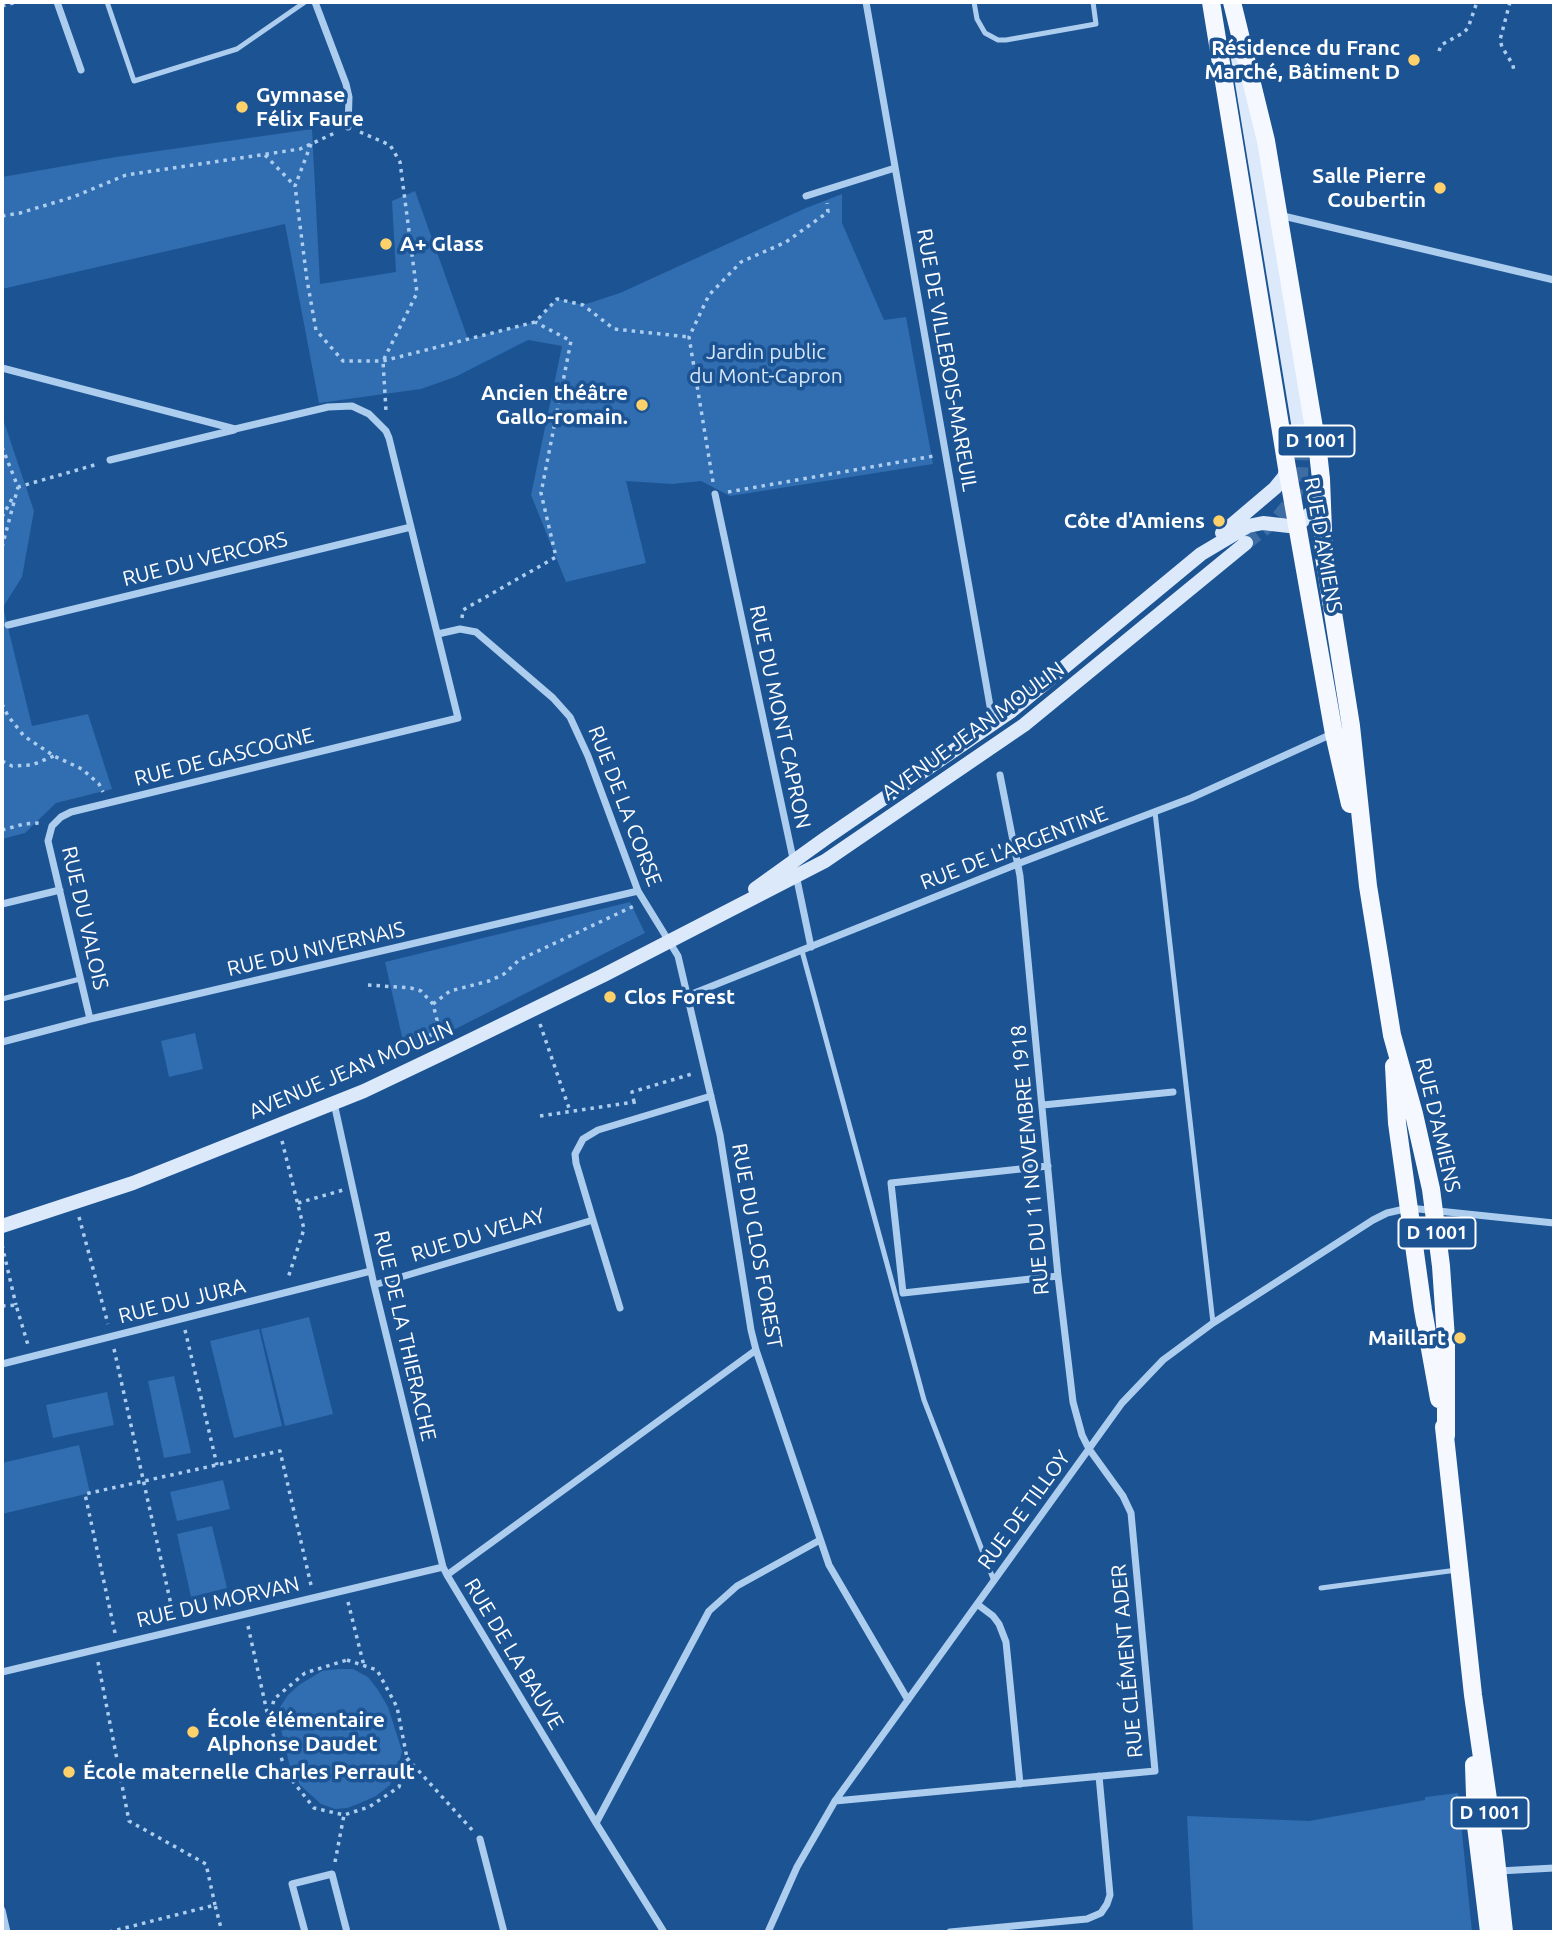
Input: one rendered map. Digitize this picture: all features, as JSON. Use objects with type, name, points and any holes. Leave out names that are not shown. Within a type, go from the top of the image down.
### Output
[{"type":"main road","name":"RUE D'AMIENS","points":[[1211,2],[1287,468],[1291,525],[1368,886]]},
{"type":"main road","name":"RUE D'AMIENS","points":[[1232,2],[1262,125],[1318,452],[1324,556],[1351,726],[1368,886],[1392,1035],[1397,1123],[1424,1319],[1446,1436],[1489,1871],[1489,1932]]},
{"type":"main road","name":"RUE D'AMIENS","points":[[1392,1035],[1431,1189],[1440,1252],[1446,1339],[1446,1436]]},
{"type":"main road","name":"RUE D'AMIENS","points":[[1489,1871],[1504,1932]]},
{"type":"street","points":[[57,2],[81,70]]},
{"type":"street","points":[[315,2],[346,84],[349,97],[348,127]]},
{"type":"street","name":"RUE DE VILLEBOIS-MAREUIL","points":[[866,2],[993,724]]},
{"type":"street","name":"RUE D'AMIENS","points":[[1232,2],[1243,92],[1302,447]]},
{"type":"street","points":[[806,196],[895,168]]},
{"type":"street","points":[[1278,214],[1554,280]]},
{"type":"street","points":[[2,368],[235,429]]},
{"type":"street","points":[[110,460],[315,410],[341,406],[360,409],[376,419],[386,431],[438,634],[460,629]]},
{"type":"street","name":"AVENUE JEAN MOULIN","points":[[2,1226],[133,1183],[334,1103],[536,1009],[704,922],[795,868],[993,724],[1201,554],[1275,488],[1287,468]]},
{"type":"street","points":[[1275,488],[1270,499],[1270,509],[1274,518],[1291,525],[1310,515],[1321,496]]},
{"type":"street","name":"RUE DU MONT CAPRON","points":[[715,494],[811,947]]},
{"type":"street","name":"AVENUE JEAN MOULIN","points":[[1201,554],[1248,526],[1264,523],[1291,525]]},
{"type":"street","name":"RUE DU VERCORS","points":[[8,625],[411,527]]},
{"type":"street","name":"AVENUE JEAN MOULIN","points":[[795,868],[841,850],[1018,730],[1246,543]]},
{"type":"street","name":"RUE DE LA CORSE","points":[[460,629],[483,637],[553,698],[570,717],[588,755],[638,891],[669,941]]},
{"type":"street","name":"RUE DE GASCOGNE","points":[[52,825],[71,812],[458,718],[438,634]]},
{"type":"street","name":"RUE DE L'ARGENTINE","points":[[687,996],[1208,791],[1351,726]]},
{"type":"street","points":[[1000,775],[1017,864]]},
{"type":"street","name":"RUE DU VALOIS","points":[[52,825],[48,841],[90,1019]]},
{"type":"street","name":"RUE DU 11 NOVEMBRE 1918","points":[[1017,864],[1058,1276],[1075,1409],[1089,1449]]},
{"type":"street","points":[[2,904],[60,890]]},
{"type":"street","name":"RUE DU NIVERNAIS","points":[[2,1042],[638,891]]},
{"type":"street","name":"RUE DU CLOS FOREST","points":[[669,941],[678,956],[711,1096],[756,1350],[829,1565],[908,1700]]},
{"type":"street","points":[[1042,1105],[1173,1092]]},
{"type":"street","points":[[620,1308],[575,1154],[583,1139],[598,1130],[711,1096]]},
{"type":"street","name":"RUE DE LA THIERACHE","points":[[334,1103],[374,1285],[447,1575]]},
{"type":"street","points":[[1048,1166],[891,1183],[903,1293],[1058,1276]]},
{"type":"street","points":[[1409,1208],[1554,1223]]},
{"type":"street","name":"RUE DE TILLOY","points":[[768,1932],[797,1867],[835,1801],[1122,1403],[1149,1373],[1181,1345],[1213,1323],[1373,1220],[1409,1208]]},
{"type":"street","name":"RUE DU VELAY","points":[[374,1285],[593,1220]]},
{"type":"street","name":"RUE DU JURA","points":[[2,1364],[371,1271]]},
{"type":"street","name":"RUE DE LA BAUVE","points":[[664,1932],[447,1575],[756,1350]]},
{"type":"street","name":"RUE CLÉMENT ADER","points":[[835,1801],[1155,1771],[1130,1513],[1124,1496],[1089,1449]]},
{"type":"street","points":[[596,1823],[709,1611],[737,1586],[820,1540]]},
{"type":"street","name":"RUE DU MORVAN","points":[[2,1672],[443,1566]]},
{"type":"street","points":[[977,1604],[993,1616],[1006,1642],[1020,1784]]},
{"type":"street","points":[[950,1932],[1087,1919],[1104,1909],[1110,1895],[1099,1776]]},
{"type":"street","points":[[480,1839],[504,1932]]},
{"type":"street","points":[[1489,1871],[1554,1868]]},
{"type":"street","points":[[305,1932],[292,1884],[332,1874],[347,1932]]},
{"type":"street","points":[[2,1910],[7,1932]]},
{"type":"lane","points":[[107,2],[134,81],[237,49],[305,2]]},
{"type":"lane","points":[[974,2],[985,33],[998,40],[1096,24],[1093,2]]},
{"type":"lane","points":[[1155,812],[1213,1323]]},
{"type":"lane","points":[[802,951],[924,1400],[994,1581]]},
{"type":"lane","points":[[2,999],[80,979]]},
{"type":"lane","points":[[1321,1588],[1460,1569]]},
{"type":"path","points":[[2,6],[17,2]]},
{"type":"path","points":[[1438,51],[1441,45],[1468,28],[1476,2]]},
{"type":"path","points":[[1510,2],[1500,40],[1513,65],[1514,73]]},
{"type":"path","points":[[2,216],[74,197],[126,175],[300,149],[348,127],[390,145],[400,162],[416,293],[383,361],[386,431]]},
{"type":"path","points":[[311,144],[295,186],[316,330],[343,361],[383,361],[535,323],[557,299],[583,305],[614,329],[689,337]]},
{"type":"path","points":[[264,154],[295,186]]},
{"type":"path","points":[[828,212],[786,242],[741,262],[709,295],[689,337],[715,494],[946,454]]},
{"type":"path","points":[[460,629],[463,610],[556,557],[541,493],[571,341],[535,323]]},
{"type":"path","points":[[2,447],[18,487],[2,547]]},
{"type":"path","points":[[2,517],[18,487],[110,460]]},
{"type":"path","points":[[2,704],[24,736],[54,756],[82,769],[99,784],[108,803]]},
{"type":"path","points":[[2,761],[12,766],[32,765],[54,756]]},
{"type":"path","points":[[2,830],[32,823],[52,825]]},
{"type":"path","points":[[433,1004],[450,991],[504,974],[519,960],[644,902]]},
{"type":"path","points":[[368,985],[411,988],[421,991],[433,1004],[437,1020],[418,1066]]},
{"type":"path","points":[[536,1009],[570,1111]]},
{"type":"path","points":[[639,1118],[632,1092],[705,1070]]},
{"type":"path","points":[[540,1116],[634,1102]]},
{"type":"path","points":[[279,1125],[304,1229],[283,1293]]},
{"type":"path","points":[[298,1203],[353,1188]]},
{"type":"path","points":[[75,1203],[111,1337],[176,1630]]},
{"type":"path","points":[[2,1245],[31,1357]]},
{"type":"path","points":[[2,1306],[16,1305]]},
{"type":"path","points":[[182,1319],[216,1465]]},
{"type":"path","points":[[118,1644],[85,1494],[280,1451],[314,1597]]},
{"type":"path","points":[[344,1590],[364,1666]]},
{"type":"path","points":[[246,1614],[270,1723],[287,1774],[314,1808],[344,1815],[369,1807],[399,1787],[407,1758],[397,1707],[377,1670],[347,1660],[305,1673],[275,1699],[270,1723]]},
{"type":"path","points":[[95,1650],[130,1821],[205,1864],[222,1932]]},
{"type":"path","points":[[407,1758],[480,1839]]},
{"type":"path","points":[[332,1874],[344,1815]]},
{"type":"path","points":[[109,1932],[215,1905]]},
{"type":"green space","name":"Jardin public du Mont-Capron","points":[[312,129],[320,284],[396,272],[392,201],[415,191],[468,339],[535,322],[557,299],[583,305],[620,293],[842,194],[842,223],[884,320],[906,317],[933,464],[730,496],[701,481],[672,484],[626,481],[646,563],[566,582],[531,495],[562,346],[528,340],[455,377],[421,389],[319,403],[285,224],[2,289],[2,177],[116,157]]},
{"type":"green space","points":[[2,416],[34,511],[22,577],[3,607],[32,726],[88,714],[112,789],[56,803],[25,833],[2,839]]},
{"type":"green space","points":[[630,902],[645,933],[406,1054],[385,962]]},
{"type":"green space","points":[[195,1033],[203,1069],[169,1077],[161,1041]]},
{"type":"green space","points":[[309,1317],[333,1414],[285,1426],[261,1329]]},
{"type":"green space","points":[[259,1329],[282,1426],[234,1438],[210,1341]]},
{"type":"green space","points":[[174,1376],[191,1453],[164,1458],[148,1381]]},
{"type":"green space","points":[[107,1392],[114,1425],[53,1438],[46,1405]]},
{"type":"green space","points":[[79,1445],[90,1493],[2,1514],[2,1463]]},
{"type":"green space","points":[[223,1480],[230,1509],[177,1521],[170,1492]]},
{"type":"green space","points":[[212,1526],[227,1588],[191,1597],[177,1534]]},
{"type":"green space","points":[[353,1669],[368,1677],[388,1707],[402,1751],[390,1785],[376,1796],[358,1804],[335,1809],[321,1804],[300,1785],[290,1767],[278,1717],[280,1707],[299,1685],[322,1671]]},
{"type":"green space","points":[[1458,1793],[1472,1932],[1193,1932],[1187,1816],[1309,1821],[1425,1800],[1425,1797]]},
{"type":"tunnel","points":[[1246,543],[1277,519],[1295,496],[1301,477],[1302,447]]},
{"type":"place","name":"Résidence du Franc Marché, Bâtiment D","points":[[1414,60]]},
{"type":"place","name":"Gymnase Félix Faure","points":[[242,107]]},
{"type":"place","name":"Salle Pierre Coubertin","points":[[1440,188]]},
{"type":"place","name":"A+ Glass","points":[[386,244]]},
{"type":"place","name":"Ancien théâtre Gallo-romain.","points":[[642,405]]},
{"type":"place","name":"Côte d'Amiens","points":[[1219,521]]},
{"type":"place","name":"Clos Forest","points":[[610,997]]},
{"type":"place","name":"Maillart","points":[[1460,1338]]},
{"type":"place","name":"École élémentaire Alphonse Daudet","points":[[193,1732]]},
{"type":"place","name":"École maternelle Charles Perrault","points":[[69,1772]]}]
